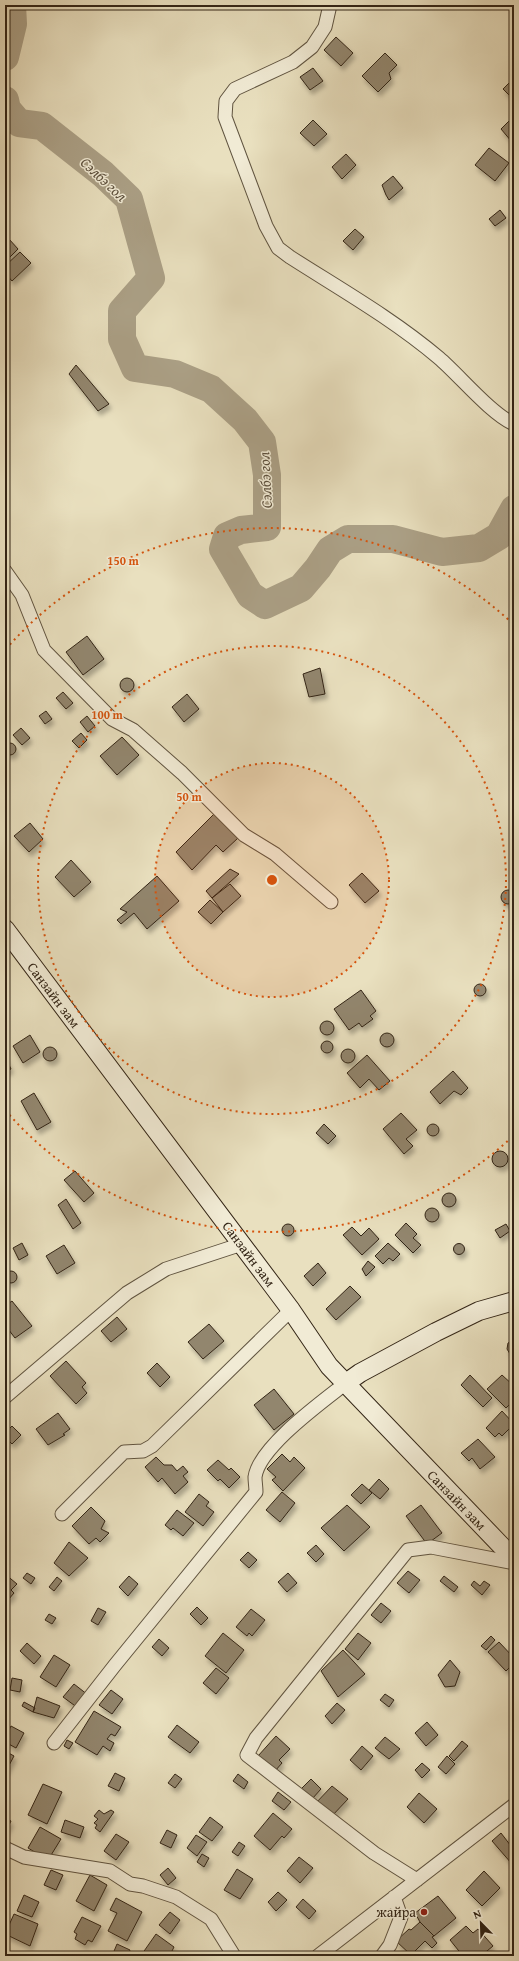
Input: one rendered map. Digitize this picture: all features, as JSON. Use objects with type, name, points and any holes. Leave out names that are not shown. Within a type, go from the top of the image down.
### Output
[{"type":"main road","name":"Санзайн зам","points":[[5,930],[242,1244],[291,1310],[329,1366],[514,1559]]},
{"type":"main road","points":[[346,1383],[360,1373],[464,1318],[479,1311],[514,1301]]},
{"type":"street","points":[[330,5],[325,27],[312,47],[294,62],[235,89],[226,101],[224,117],[266,226],[278,248],[396,325],[439,358],[494,410],[514,424]]},
{"type":"street","points":[[5,571],[22,595],[44,650],[112,719],[133,730],[182,773],[244,835],[275,854],[331,902]]},
{"type":"street","points":[[5,1397],[127,1293],[166,1269],[242,1244]]},
{"type":"street","points":[[62,1514],[124,1452],[143,1451],[152,1446],[291,1310]]},
{"type":"street","points":[[54,1744],[256,1492],[255,1476],[263,1459],[280,1439],[313,1409],[346,1383]]},
{"type":"street","points":[[416,1880],[374,1853],[247,1755],[256,1738],[408,1550],[431,1547],[514,1563]]},
{"type":"street","points":[[318,1956],[514,1805]]},
{"type":"street","points":[[5,1848],[24,1857],[110,1871],[130,1884],[143,1886],[176,1897],[211,1919],[234,1956]]},
{"type":"street","points":[[382,1956],[390,1945],[401,1918],[394,1897]]},
{"type":"building","points":[[336,37],[353,53],[341,66],[324,50]]},
{"type":"building","points":[[385,53],[397,65],[389,73],[391,79],[378,92],[362,76]]},
{"type":"building","points":[[313,68],[323,81],[310,90],[300,77]]},
{"type":"building","points":[[514,78],[514,100],[503,89]]},
{"type":"building","points":[[513,117],[514,139],[512,142],[501,129]]},
{"type":"building","points":[[313,120],[327,134],[314,146],[300,133]]},
{"type":"building","points":[[489,148],[509,163],[495,181],[475,165]]},
{"type":"building","points":[[346,154],[356,165],[342,179],[332,167]]},
{"type":"building","points":[[393,176],[403,188],[389,200],[382,185]]},
{"type":"building","points":[[500,210],[506,218],[495,226],[489,219]]},
{"type":"building","points":[[355,229],[364,237],[353,250],[343,241]]},
{"type":"building","points":[[9,239],[18,249],[5,262],[5,243]]},
{"type":"building","points":[[20,252],[31,263],[12,281],[5,273],[5,266]]},
{"type":"building","points":[[76,365],[109,404],[98,411],[69,374]]},
{"type":"building","points":[[87,636],[104,659],[83,675],[66,652]]},
{"type":"building","points":[[320,668],[325,694],[309,697],[303,674]]},
{"type":"building","points":[[127,678],[132,680],[134,685],[132,690],[127,692],[122,690],[120,685],[122,680]]},
{"type":"building","points":[[63,692],[73,703],[66,709],[56,698]]},
{"type":"building","points":[[187,694],[199,709],[184,722],[172,707]]},
{"type":"building","points":[[46,711],[52,719],[45,724],[39,716]]},
{"type":"building","points":[[87,716],[95,726],[88,732],[80,722]]},
{"type":"building","points":[[21,728],[30,738],[22,745],[13,735]]},
{"type":"building","points":[[81,733],[87,740],[79,748],[72,741]]},
{"type":"building","points":[[122,737],[139,755],[117,775],[100,756]]},
{"type":"building","points":[[8,743],[12,743],[16,749],[12,755],[8,755],[4,751],[4,747]]},
{"type":"building","points":[[214,814],[238,838],[223,852],[216,845],[192,870],[176,852]]},
{"type":"building","points":[[30,823],[43,839],[29,852],[14,836]]},
{"type":"building","points":[[71,860],[91,882],[74,897],[55,877]]},
{"type":"building","points":[[230,869],[239,874],[212,898],[206,891]]},
{"type":"building","points":[[362,873],[379,891],[365,903],[349,885]]},
{"type":"building","points":[[157,876],[179,901],[147,929],[134,913],[121,924],[117,920],[127,912],[120,909]]},
{"type":"building","points":[[230,884],[241,896],[223,912],[212,898]]},
{"type":"building","points":[[505,890],[511,890],[515,894],[515,900],[511,904],[505,904],[501,900],[501,894]]},
{"type":"building","points":[[210,900],[223,912],[211,924],[198,912]]},
{"type":"building","points":[[482,984],[485,985],[485,995],[478,996],[475,995],[474,988],[475,985]]},
{"type":"building","points":[[361,990],[376,1011],[370,1016],[373,1019],[362,1027],[359,1023],[349,1030],[334,1009]]},
{"type":"building","points":[[327,1021],[332,1023],[334,1028],[332,1033],[327,1035],[322,1033],[320,1028],[322,1023]]},
{"type":"building","points":[[384,1033],[390,1033],[394,1037],[394,1043],[390,1047],[384,1047],[380,1043],[380,1037]]},
{"type":"building","points":[[30,1035],[40,1052],[23,1063],[13,1046]]},
{"type":"building","points":[[329,1041],[332,1042],[332,1052],[325,1053],[322,1052],[321,1045],[322,1042]]},
{"type":"building","points":[[47,1047],[53,1047],[57,1051],[57,1057],[53,1061],[47,1061],[43,1057],[43,1051]]},
{"type":"building","points":[[348,1049],[353,1051],[355,1056],[353,1061],[348,1063],[343,1061],[341,1056],[343,1051]]},
{"type":"building","points":[[367,1055],[390,1081],[379,1090],[369,1079],[360,1088],[347,1073]]},
{"type":"building","points":[[5,1057],[11,1069],[5,1072]]},
{"type":"building","points":[[453,1071],[468,1088],[461,1095],[454,1091],[440,1104],[430,1092]]},
{"type":"building","points":[[34,1093],[51,1122],[37,1130],[21,1101]]},
{"type":"building","points":[[401,1113],[417,1130],[406,1139],[413,1146],[404,1154],[383,1129]]},
{"type":"building","points":[[324,1124],[336,1136],[328,1144],[316,1133]]},
{"type":"building","points":[[435,1124],[438,1125],[438,1135],[431,1136],[428,1135],[427,1128],[428,1125]]},
{"type":"building","points":[[500,1151],[506,1153],[508,1159],[506,1165],[500,1167],[494,1165],[492,1159],[494,1153]]},
{"type":"building","points":[[75,1171],[94,1193],[84,1202],[64,1180]]},
{"type":"building","points":[[446,1193],[452,1193],[456,1197],[456,1203],[452,1207],[446,1207],[442,1203],[442,1197]]},
{"type":"building","points":[[66,1199],[81,1223],[73,1229],[58,1205]]},
{"type":"building","points":[[432,1208],[437,1210],[439,1215],[437,1220],[432,1222],[427,1220],[425,1215],[427,1210]]},
{"type":"building","points":[[406,1223],[417,1234],[413,1238],[421,1245],[413,1253],[395,1235]]},
{"type":"building","points":[[286,1224],[290,1224],[294,1230],[290,1236],[286,1236],[282,1232],[282,1228]]},
{"type":"building","points":[[506,1224],[510,1231],[500,1238],[495,1230]]},
{"type":"building","points":[[352,1227],[361,1236],[369,1228],[379,1239],[362,1255],[343,1235]]},
{"type":"building","points":[[22,1243],[28,1255],[19,1260],[13,1248]]},
{"type":"building","points":[[388,1243],[400,1254],[393,1261],[389,1258],[383,1264],[375,1256]]},
{"type":"building","points":[[459,1243],[463,1245],[465,1249],[463,1253],[459,1255],[455,1253],[453,1249],[455,1245]]},
{"type":"building","points":[[64,1245],[75,1263],[57,1274],[46,1256]]},
{"type":"building","points":[[368,1261],[375,1267],[366,1276],[362,1269]]},
{"type":"building","points":[[318,1263],[326,1273],[313,1286],[304,1276]]},
{"type":"building","points":[[9,1271],[13,1271],[17,1277],[13,1283],[9,1283],[5,1279],[5,1275]]},
{"type":"building","points":[[350,1286],[361,1297],[336,1320],[326,1309]]},
{"type":"building","points":[[12,1301],[32,1326],[15,1338],[5,1325],[5,1306]]},
{"type":"building","points":[[117,1317],[127,1329],[111,1342],[101,1331]]},
{"type":"building","points":[[209,1324],[224,1341],[203,1359],[188,1342]]},
{"type":"building","points":[[514,1340],[514,1355],[510,1354],[507,1349],[508,1343]]},
{"type":"building","points":[[66,1361],[86,1383],[82,1387],[87,1393],[76,1404],[50,1376]]},
{"type":"building","points":[[157,1363],[170,1377],[160,1387],[147,1373]]},
{"type":"building","points":[[470,1375],[492,1398],[483,1407],[461,1385]]},
{"type":"building","points":[[502,1375],[514,1386],[514,1400],[506,1408],[487,1389]]},
{"type":"building","points":[[274,1389],[294,1414],[274,1430],[254,1405]]},
{"type":"building","points":[[502,1411],[514,1424],[502,1436],[499,1433],[495,1437],[486,1428]]},
{"type":"building","points":[[58,1413],[70,1429],[63,1434],[65,1435],[48,1445],[36,1429]]},
{"type":"building","points":[[12,1426],[21,1435],[12,1444],[5,1437],[5,1433]]},
{"type":"building","points":[[478,1439],[495,1457],[480,1469],[472,1458],[469,1461],[461,1453]]},
{"type":"building","points":[[282,1454],[290,1462],[294,1457],[305,1468],[283,1491],[272,1480],[276,1477],[267,1469]]},
{"type":"building","points":[[156,1457],[164,1465],[172,1465],[177,1471],[183,1466],[188,1472],[183,1476],[188,1482],[175,1494],[162,1478],[158,1482],[145,1467]]},
{"type":"building","points":[[218,1460],[229,1470],[231,1468],[240,1477],[229,1488],[220,1479],[218,1481],[207,1470]]},
{"type":"building","points":[[379,1479],[389,1489],[380,1499],[369,1490]]},
{"type":"building","points":[[362,1484],[372,1493],[361,1504],[351,1495]]},
{"type":"building","points":[[282,1492],[295,1503],[280,1522],[266,1510]]},
{"type":"building","points":[[199,1494],[209,1502],[206,1506],[214,1512],[203,1526],[185,1512]]},
{"type":"building","points":[[347,1505],[370,1527],[344,1551],[321,1528]]},
{"type":"building","points":[[421,1505],[442,1533],[427,1544],[406,1516]]},
{"type":"building","points":[[91,1507],[105,1521],[101,1529],[109,1533],[100,1542],[96,1538],[89,1544],[72,1526]]},
{"type":"building","points":[[177,1510],[194,1523],[183,1536],[173,1528],[171,1530],[165,1525]]},
{"type":"building","points":[[69,1542],[88,1558],[69,1576],[54,1563]]},
{"type":"building","points":[[316,1545],[324,1554],[316,1562],[307,1553]]},
{"type":"building","points":[[248,1552],[257,1560],[249,1568],[240,1560]]},
{"type":"building","points":[[408,1571],[420,1580],[409,1593],[397,1583]]},
{"type":"building","points":[[27,1573],[35,1578],[31,1584],[23,1578]]},
{"type":"building","points":[[288,1573],[297,1583],[287,1592],[278,1582]]},
{"type":"building","points":[[5,1574],[17,1584],[11,1590],[14,1593],[8,1600],[5,1598]]},
{"type":"building","points":[[129,1576],[138,1584],[128,1596],[119,1587]]},
{"type":"building","points":[[444,1576],[458,1587],[454,1592],[440,1581]]},
{"type":"building","points":[[57,1577],[62,1581],[54,1591],[49,1587]]},
{"type":"building","points":[[474,1581],[480,1586],[484,1581],[490,1585],[482,1595],[471,1585]]},
{"type":"building","points":[[381,1603],[391,1611],[381,1623],[371,1615]]},
{"type":"building","points":[[197,1607],[208,1618],[201,1625],[190,1614]]},
{"type":"building","points":[[98,1608],[106,1612],[98,1625],[91,1621]]},
{"type":"building","points":[[251,1609],[265,1620],[252,1636],[249,1633],[247,1636],[236,1627]]},
{"type":"building","points":[[49,1614],[56,1618],[52,1624],[45,1620]]},
{"type":"building","points":[[223,1633],[244,1650],[226,1673],[205,1656]]},
{"type":"building","points":[[358,1633],[371,1643],[358,1660],[345,1649]]},
{"type":"building","points":[[491,1636],[495,1640],[486,1650],[481,1646]]},
{"type":"building","points":[[159,1639],[169,1648],[162,1656],[152,1647]]},
{"type":"building","points":[[499,1642],[514,1658],[514,1663],[506,1671],[488,1652]]},
{"type":"building","points":[[27,1643],[41,1656],[34,1664],[20,1651]]},
{"type":"building","points":[[343,1650],[365,1674],[338,1697],[321,1671]]},
{"type":"building","points":[[54,1655],[70,1665],[56,1687],[40,1677]]},
{"type":"building","points":[[450,1660],[460,1672],[455,1686],[445,1687],[438,1675]]},
{"type":"building","points":[[216,1668],[229,1678],[216,1694],[203,1683]]},
{"type":"building","points":[[12,1678],[22,1680],[20,1692],[10,1690]]},
{"type":"building","points":[[74,1684],[88,1695],[78,1708],[63,1697]]},
{"type":"building","points":[[111,1690],[123,1699],[112,1714],[99,1705]]},
{"type":"building","points":[[385,1694],[394,1700],[389,1707],[380,1700]]},
{"type":"building","points":[[37,1697],[60,1706],[54,1718],[33,1712]]},
{"type":"building","points":[[24,1702],[35,1708],[33,1712],[22,1706]]},
{"type":"building","points":[[337,1703],[345,1710],[332,1724],[325,1716]]},
{"type":"building","points":[[94,1711],[121,1727],[115,1736],[111,1734],[107,1739],[114,1743],[110,1751],[103,1746],[97,1755],[75,1742]]},
{"type":"building","points":[[427,1722],[438,1735],[426,1746],[415,1733]]},
{"type":"building","points":[[177,1725],[199,1742],[190,1753],[168,1737]]},
{"type":"building","points":[[11,1726],[24,1733],[16,1748],[5,1742],[5,1737]]},
{"type":"building","points":[[276,1736],[290,1749],[279,1760],[282,1763],[275,1771],[258,1756]]},
{"type":"building","points":[[385,1737],[400,1749],[389,1759],[375,1748]]},
{"type":"building","points":[[67,1740],[73,1743],[69,1749],[64,1746]]},
{"type":"building","points":[[462,1741],[468,1746],[454,1761],[449,1756]]},
{"type":"building","points":[[362,1746],[373,1756],[361,1770],[350,1760]]},
{"type":"building","points":[[5,1751],[14,1756],[6,1771],[5,1771]]},
{"type":"building","points":[[447,1756],[455,1764],[446,1774],[438,1767]]},
{"type":"building","points":[[422,1763],[430,1770],[422,1778],[415,1770]]},
{"type":"building","points":[[115,1773],[125,1778],[119,1791],[108,1786]]},
{"type":"building","points":[[175,1774],[182,1779],[175,1788],[168,1783]]},
{"type":"building","points":[[238,1774],[248,1782],[244,1789],[233,1781]]},
{"type":"building","points":[[311,1779],[321,1789],[312,1799],[301,1789]]},
{"type":"building","points":[[43,1784],[62,1792],[47,1824],[28,1815]]},
{"type":"building","points":[[332,1786],[348,1799],[331,1817],[314,1805]]},
{"type":"building","points":[[278,1792],[291,1802],[284,1810],[272,1801]]},
{"type":"building","points":[[419,1793],[437,1809],[424,1823],[407,1807]]},
{"type":"building","points":[[99,1810],[104,1814],[111,1810],[114,1812],[100,1832],[95,1828],[97,1825],[94,1823],[98,1819],[94,1816]]},
{"type":"building","points":[[273,1813],[292,1829],[284,1838],[282,1836],[270,1850],[254,1836]]},
{"type":"building","points":[[210,1817],[223,1827],[212,1841],[199,1832]]},
{"type":"building","points":[[5,1818],[11,1821],[6,1831],[5,1830]]},
{"type":"building","points":[[65,1820],[84,1827],[80,1838],[61,1832]]},
{"type":"building","points":[[40,1827],[61,1839],[48,1860],[28,1848]]},
{"type":"building","points":[[167,1830],[177,1835],[171,1848],[160,1843]]},
{"type":"building","points":[[501,1833],[514,1850],[514,1863],[512,1864],[492,1841]]},
{"type":"building","points":[[116,1834],[129,1842],[116,1860],[104,1851]]},
{"type":"building","points":[[196,1835],[207,1842],[197,1856],[187,1848]]},
{"type":"building","points":[[239,1842],[245,1846],[238,1856],[232,1852]]},
{"type":"building","points":[[202,1854],[209,1858],[204,1867],[197,1862]]},
{"type":"building","points":[[299,1857],[313,1868],[300,1883],[287,1871]]},
{"type":"building","points":[[168,1868],[176,1878],[168,1885],[160,1875]]},
{"type":"building","points":[[237,1869],[253,1879],[240,1899],[224,1890]]},
{"type":"building","points":[[51,1870],[63,1875],[56,1890],[44,1885]]},
{"type":"building","points":[[484,1871],[500,1888],[482,1906],[466,1890]]},
{"type":"building","points":[[90,1875],[107,1885],[94,1911],[76,1901]]},
{"type":"building","points":[[278,1892],[287,1900],[276,1911],[268,1902]]},
{"type":"building","points":[[24,1895],[39,1902],[32,1917],[17,1911]]},
{"type":"building","points":[[438,1896],[456,1918],[434,1936],[420,1922],[415,1913]]},
{"type":"building","points":[[116,1898],[142,1912],[127,1941],[108,1931],[117,1913],[110,1910]]},
{"type":"building","points":[[303,1899],[316,1911],[309,1919],[296,1907]]},
{"type":"building","points":[[170,1912],[180,1920],[170,1934],[159,1925]]},
{"type":"building","points":[[14,1914],[38,1924],[30,1946],[5,1934]]},
{"type":"building","points":[[82,1917],[101,1926],[92,1942],[88,1940],[85,1945],[75,1939],[77,1934],[74,1932]]},
{"type":"building","points":[[420,1922],[434,1936],[432,1937],[437,1943],[432,1948],[425,1941],[411,1955],[396,1941],[409,1929],[411,1930]]},
{"type":"building","points":[[466,1926],[473,1933],[478,1929],[493,1946],[481,1956],[463,1956],[450,1940]]},
{"type":"building","points":[[156,1934],[174,1947],[171,1953],[175,1956],[144,1956],[142,1954]]},
{"type":"building","points":[[117,1944],[130,1950],[128,1956],[112,1956]]},
{"type":"waterway","name":"Сэлбэ гол","points":[[5,57],[13,24],[12,5]]},
{"type":"waterway","name":"Сэлбэ гол","points":[[5,100],[7,109],[19,123],[42,126],[103,174],[129,199],[151,278],[122,311],[122,339],[135,368],[175,374],[211,389],[245,420],[262,442],[267,475],[267,527],[241,530],[227,536],[223,549],[250,595],[265,605],[301,588],[318,568],[330,550],[348,539],[393,539],[442,552],[479,548],[499,536],[514,509]]},
{"type":"place","name":"жайра","points":[[424,1912]]}]
